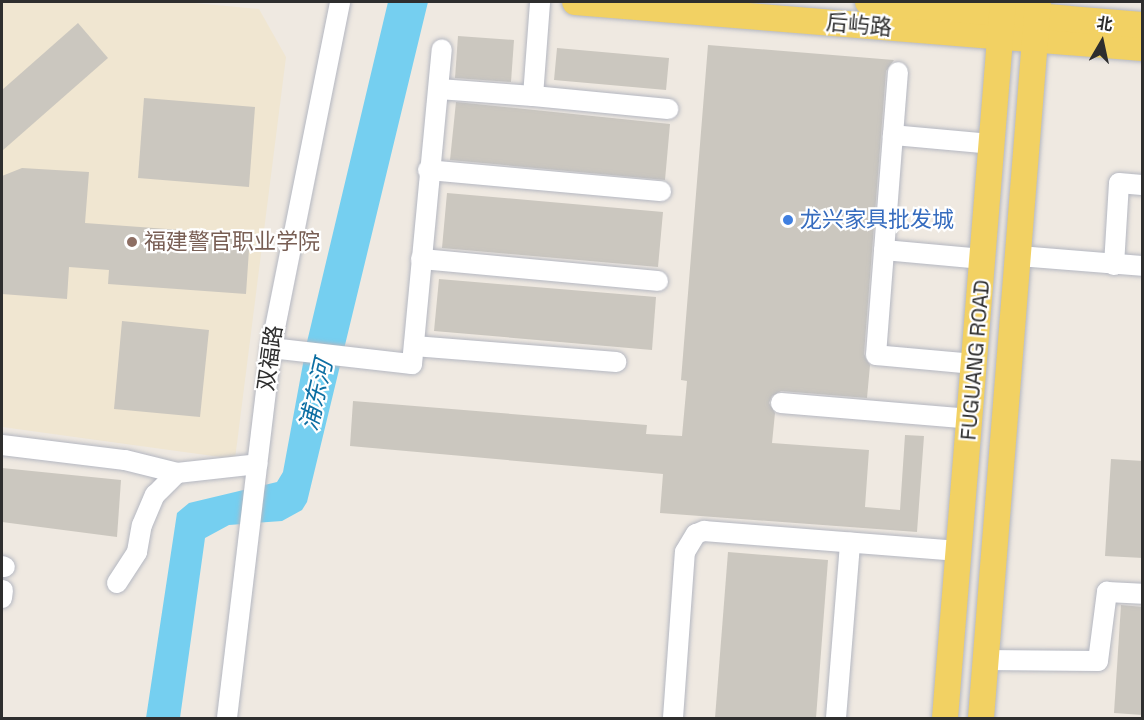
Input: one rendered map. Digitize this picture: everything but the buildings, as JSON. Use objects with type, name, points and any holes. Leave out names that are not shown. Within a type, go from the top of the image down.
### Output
[{"type":"main road","name":"后屿路","points":[[575,2],[1002,17]]},
{"type":"main road","name":"后屿路","points":[[868,2],[1037,20],[1143,25]]},
{"type":"main road","name":"FUGUANG ROAD","points":[[945,718],[1002,17]]},
{"type":"main road","name":"后屿路","points":[[1037,20],[1143,48]]},
{"type":"main road","name":"FUGUANG ROAD","points":[[981,718],[1037,20]]},
{"type":"street","name":"双福路","points":[[227,718],[253,527],[271,348],[340,2]]},
{"type":"street","points":[[533,96],[540,2]]},
{"type":"street","points":[[271,348],[412,364],[442,49]]},
{"type":"street","points":[[898,72],[876,355],[974,364]]},
{"type":"street","points":[[439,89],[668,109]]},
{"type":"street","points":[[893,135],[992,144]]},
{"type":"street","points":[[429,170],[661,191]]},
{"type":"street","points":[[1114,264],[1119,183],[1143,185]]},
{"type":"street","points":[[884,250],[983,258]]},
{"type":"street","points":[[1019,256],[1143,266]]},
{"type":"street","points":[[421,259],[658,281]]},
{"type":"street","points":[[414,346],[616,362]]},
{"type":"street","points":[[781,403],[970,419]]},
{"type":"street","points":[[2,445],[125,460],[177,473],[257,472]]},
{"type":"street","points":[[117,583],[137,552],[142,525],[155,495],[177,473]]},
{"type":"street","points":[[673,718],[685,552],[696,534],[704,531],[958,551]]},
{"type":"street","points":[[836,718],[850,543]]},
{"type":"street","points":[[984,660],[1098,661],[1107,592],[1143,594]]},
{"type":"shaded area","name":"福建警官职业学院","points":[[2,2],[183,2],[259,9],[286,57],[235,459],[2,427]]},
{"type":"water","name":"浦东河","points":[[388,2],[428,2],[307,502],[302,510],[282,521],[229,525],[205,538],[180,718],[146,718],[177,513],[189,503],[277,482],[283,472],[307,342]]},
{"type":"place","name":"龙兴家具批发城","points":[[788,220]]},
{"type":"place","name":"福建警官职业学院","points":[[132,242]]}]
